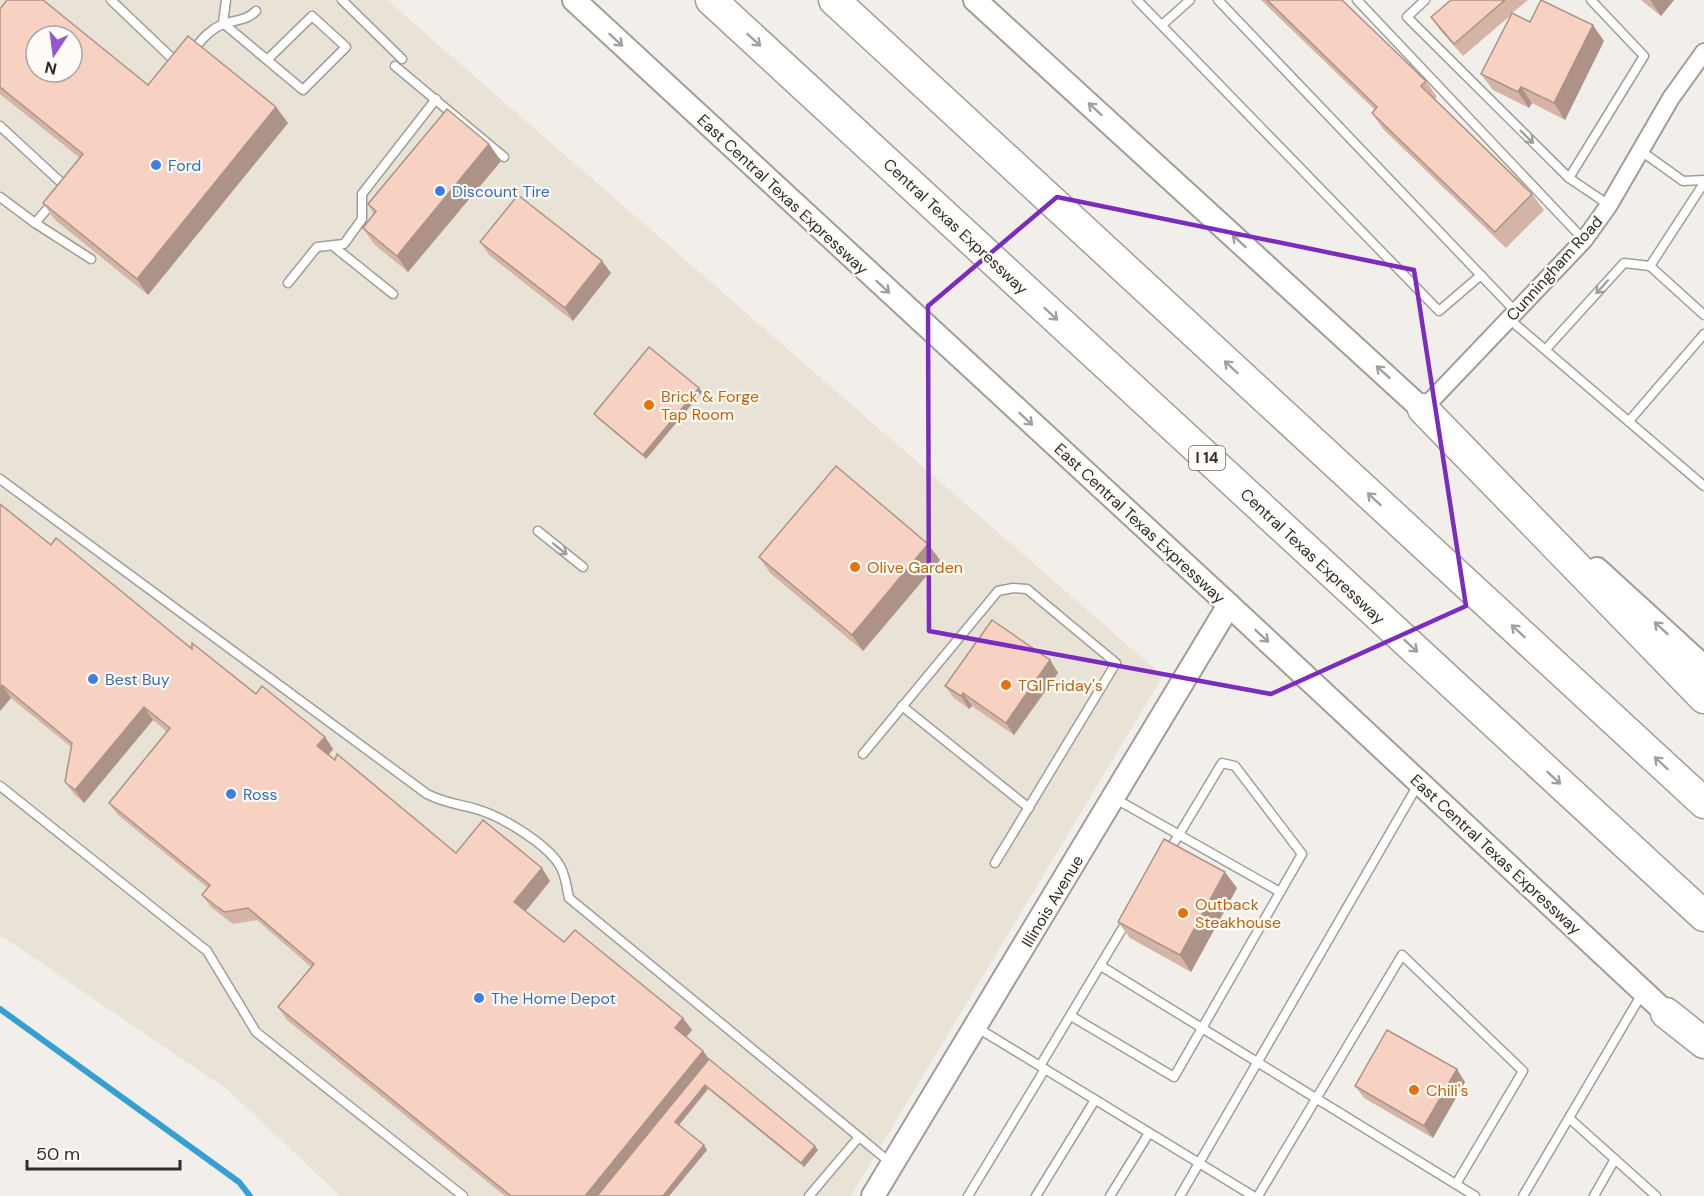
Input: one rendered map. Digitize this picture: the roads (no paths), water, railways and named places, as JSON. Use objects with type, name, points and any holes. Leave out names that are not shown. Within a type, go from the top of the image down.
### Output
[{"type":"highway","name":"Central Texas Expressway","points":[[711,0],[1704,916]]},
{"type":"highway","points":[[834,0],[1704,803]]},
{"type":"highway","points":[[1423,409],[1704,698]]},
{"type":"highway","points":[[1666,1013],[1704,1043]]},
{"type":"main road","name":"East Central Texas Expressway","points":[[574,0],[1704,1049]]},
{"type":"main road","points":[[975,0],[1704,667]]},
{"type":"main road","name":"Illinois Avenue","points":[[873,1196],[1228,605]]},
{"type":"street","name":"Cunningham Road","points":[[1423,409],[1584,240],[1609,205],[1671,98],[1704,52]]},
{"type":"lane","points":[[111,0],[179,65]]},
{"type":"lane","points":[[223,23],[226,0]]},
{"type":"lane","points":[[342,0],[402,59]]},
{"type":"lane","points":[[1137,0],[1439,311],[1481,275]]},
{"type":"lane","points":[[1162,25],[1190,0]]},
{"type":"lane","points":[[1218,0],[1481,275],[1513,316],[1546,349],[1704,486]]},
{"type":"lane","points":[[1357,0],[1584,240]]},
{"type":"lane","points":[[1425,0],[1407,17],[1569,178],[1609,205]]},
{"type":"lane","points":[[1569,178],[1644,56],[1591,0]]},
{"type":"lane","points":[[172,72],[212,29],[223,23],[249,19],[256,11]]},
{"type":"lane","points":[[223,23],[267,60],[303,90],[346,47],[312,16],[267,60]]},
{"type":"lane","points":[[395,66],[504,157]]},
{"type":"lane","points":[[288,283],[317,247],[344,244],[362,219],[362,194],[436,99]]},
{"type":"lane","points":[[0,126],[67,186]]},
{"type":"lane","points":[[1641,151],[1683,181],[1704,182]]},
{"type":"lane","points":[[35,223],[73,178]]},
{"type":"lane","points":[[1650,266],[1704,182]]},
{"type":"lane","points":[[0,197],[91,259]]},
{"type":"lane","points":[[333,246],[393,294]]},
{"type":"lane","points":[[1546,349],[1624,263],[1650,266],[1704,315]]},
{"type":"lane","points":[[1629,421],[1704,334]]},
{"type":"lane","points":[[0,479],[427,794],[447,804],[474,808],[498,816],[550,853],[562,870],[569,898],[893,1164]]},
{"type":"lane","points":[[538,531],[583,567]]},
{"type":"lane","points":[[863,754],[998,591],[1012,588],[1026,590],[1116,663],[995,863]]},
{"type":"lane","points":[[902,706],[1029,808]]},
{"type":"lane","points":[[1071,1016],[1174,1077],[1302,854],[1234,766],[1221,763],[1161,864]]},
{"type":"lane","points":[[1180,1196],[1419,783]]},
{"type":"lane","points":[[0,786],[207,951],[256,1032],[463,1196]]},
{"type":"lane","points":[[1114,797],[1280,892]]},
{"type":"lane","points":[[968,1196],[1131,915]]},
{"type":"lane","points":[[1258,1196],[1402,956],[1522,1071],[1456,1184]]},
{"type":"lane","points":[[1101,966],[1475,1196]]},
{"type":"lane","points":[[1523,1196],[1643,992]]},
{"type":"lane","points":[[976,1027],[1248,1195]]},
{"type":"lane","points":[[1036,1196],[1095,1100]]},
{"type":"lane","points":[[1569,1118],[1656,1196]]},
{"type":"lane","points":[[1110,1196],[1149,1133]]},
{"type":"lane","points":[[809,1196],[859,1137]]},
{"type":"lane","points":[[1594,1196],[1615,1159]]},
{"type":"waterway","points":[[0,1009],[239,1182],[250,1196]]},
{"type":"place","name":"Ford","points":[[156,165]]},
{"type":"place","name":"Discount Tire","points":[[440,191]]},
{"type":"place","name":"Brick & Forge Tap Room","points":[[649,405]]},
{"type":"place","name":"Olive Garden","points":[[855,567]]},
{"type":"place","name":"Best Buy","points":[[93,679]]},
{"type":"place","name":"TGI Friday's","points":[[1006,685]]},
{"type":"place","name":"Ross","points":[[231,794]]},
{"type":"place","name":"Outback Steakhouse","points":[[1183,913]]},
{"type":"place","name":"The Home Depot","points":[[479,998]]},
{"type":"place","name":"Chili's","points":[[1414,1090]]}]
